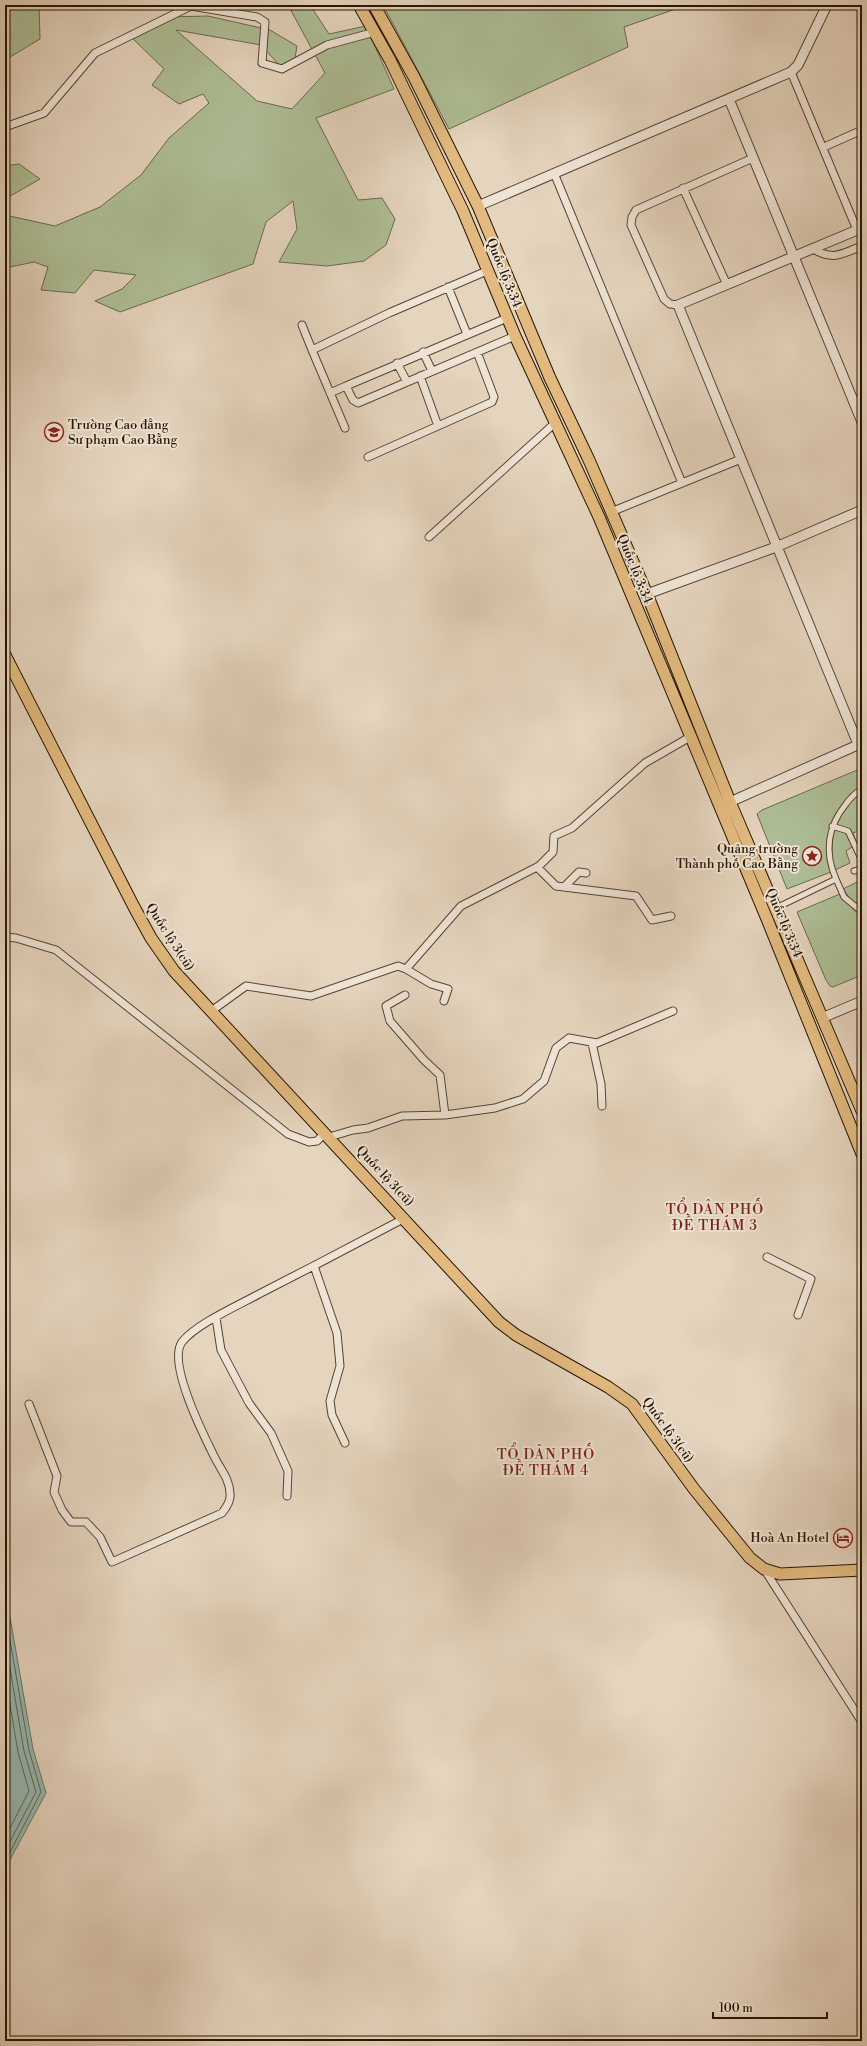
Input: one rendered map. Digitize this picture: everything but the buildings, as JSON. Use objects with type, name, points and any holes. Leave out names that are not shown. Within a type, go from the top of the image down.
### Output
[{"type":"main road","name":"Quốc lộ 3;34","points":[[359,5],[390,60],[463,211],[489,270],[507,318],[599,517],[810,1024],[862,1154]]},
{"type":"main road","points":[[367,5],[375,32]]},
{"type":"main road","name":"Quốc lộ 3;34","points":[[374,5],[414,77],[478,206],[550,378],[647,594],[730,802],[862,1112]]},
{"type":"main road","points":[[380,5],[387,28]]},
{"type":"main road","points":[[463,211],[478,206]]},
{"type":"main road","points":[[555,423],[568,416]]},
{"type":"main road","points":[[627,586],[647,594]]},
{"type":"main road","name":"Quốc lộ 3(cũ)","points":[[5,655],[151,938],[174,971],[210,1012],[405,1218],[499,1322],[516,1335],[608,1387],[632,1404],[694,1490],[750,1558],[764,1569],[780,1574],[862,1570]]},
{"type":"main road","points":[[720,807],[730,802]]},
{"type":"main road","points":[[810,1024],[822,1018]]},
{"type":"street","points":[[478,206],[729,100],[791,72],[798,65],[827,5]]},
{"type":"street","points":[[5,127],[44,113],[95,52],[191,6],[257,17],[261,19],[265,22],[262,63],[282,70],[327,46],[375,32]]},
{"type":"street","points":[[753,158],[636,210],[631,221],[664,299],[670,304],[678,305],[860,229],[791,72]]},
{"type":"street","points":[[729,100],[795,256],[839,370],[862,422]]},
{"type":"street","points":[[824,147],[862,130]]},
{"type":"street","points":[[554,173],[682,483]]},
{"type":"street","points":[[683,188],[727,285]]},
{"type":"street","points":[[813,249],[825,256],[839,255],[862,246]]},
{"type":"street","points":[[312,350],[448,287],[489,270]]},
{"type":"street","points":[[448,287],[467,334]]},
{"type":"street","points":[[678,305],[776,546],[860,744],[730,802]]},
{"type":"street","points":[[330,393],[423,352],[507,318]]},
{"type":"street","points":[[302,325],[345,428]]},
{"type":"street","points":[[346,386],[353,400],[358,403],[515,336]]},
{"type":"street","points":[[423,352],[432,371]]},
{"type":"street","points":[[368,457],[490,404],[494,397],[477,352]]},
{"type":"street","points":[[398,363],[407,382]]},
{"type":"street","points":[[420,376],[438,426]]},
{"type":"street","points":[[429,537],[555,423]]},
{"type":"street","points":[[611,512],[741,459]]},
{"type":"street","points":[[647,594],[776,546],[862,510]]},
{"type":"street","points":[[406,968],[461,906],[537,867],[553,852],[554,836],[572,828],[645,763],[690,737]]},
{"type":"street","points":[[862,790],[855,793],[840,811],[832,826],[829,851],[830,866],[844,897],[862,912]]},
{"type":"street","points":[[832,826],[848,831],[862,861]]},
{"type":"street","points":[[537,867],[556,886],[636,896],[652,920],[671,916]]},
{"type":"street","points":[[854,871],[862,869]]},
{"type":"street","points":[[564,887],[579,872],[586,873]]},
{"type":"street","points":[[776,908],[836,879]]},
{"type":"street","points":[[5,938],[16,938],[56,950],[288,1134],[309,1142],[317,1141],[327,1135],[368,1128],[402,1116],[445,1115],[495,1108],[523,1099],[544,1081],[556,1048],[569,1038],[597,1044],[673,1011]]},
{"type":"street","points":[[210,1012],[246,986],[311,996],[398,966],[406,968],[431,984],[448,989],[444,1001]]},
{"type":"street","points":[[405,995],[386,1006],[390,1021],[424,1060],[440,1075],[445,1115]]},
{"type":"street","points":[[822,1018],[862,1001]]},
{"type":"street","points":[[592,1043],[601,1084],[602,1106]]},
{"type":"street","points":[[29,1404],[58,1476],[54,1492],[62,1510],[71,1522],[86,1522],[100,1537],[112,1562],[222,1513],[228,1504],[230,1495],[226,1475],[193,1412],[178,1364],[178,1352],[182,1342],[196,1329],[405,1218]]},
{"type":"street","points":[[767,1257],[811,1279],[798,1314]]},
{"type":"street","points":[[314,1266],[337,1333],[340,1366],[330,1401],[332,1415],[345,1443]]},
{"type":"street","points":[[216,1318],[221,1350],[249,1403],[271,1433],[288,1471],[287,1496]]},
{"type":"street","points":[[764,1569],[862,1722]]},
{"type":"green space","points":[[5,5],[39,5],[40,39],[5,60]]},
{"type":"green space","points":[[274,5],[310,5],[329,34],[366,26],[394,89],[316,118],[358,200],[382,198],[395,219],[386,245],[364,261],[327,266],[279,262],[297,229],[293,201],[266,222],[253,264],[120,312],[95,301],[122,289],[136,275],[94,270],[75,293],[41,290],[48,267],[34,262],[5,268],[5,215],[55,226],[100,207],[141,175],[169,138],[209,103],[203,94],[179,104],[152,85],[164,69],[127,33],[166,17],[208,16],[270,30],[297,46],[294,64],[279,65],[261,45],[176,30],[257,101],[292,109],[325,73],[289,7]]},
{"type":"green space","points":[[383,5],[687,5],[624,27],[628,47],[449,129]]},
{"type":"green space","points":[[19,164],[40,179],[5,199],[5,166]]},
{"type":"green space","points":[[862,768],[862,787],[832,824],[828,852],[831,872],[787,889],[757,814],[762,810]]},
{"type":"green space","points":[[862,791],[862,818],[859,819],[862,830],[853,833],[857,844],[846,851],[850,863],[835,870],[832,849],[836,826],[846,805],[853,797]]},
{"type":"green space","points":[[859,881],[862,889],[862,910],[857,908],[843,889]]},
{"type":"green space","points":[[840,894],[862,917],[862,975],[833,987],[830,986],[826,980],[797,912]]},
{"type":"water","points":[[5,1617],[10,1617],[33,1749],[46,1793],[5,1869]]},
{"type":"place","name":"Trường Cao đẳng Sư phạm Cao Bằng","points":[[54,432]]},
{"type":"place","name":"Quảng trường Thành phố Cao Bằng","points":[[812,856]]},
{"type":"place","name":"Hoà An Hotel","points":[[843,1538]]},
{"type":"district","name":"TỔ DÂN PHỐ ĐỀ THÁM 3","points":[[715,1218]]},
{"type":"district","name":"TỔ DÂN PHỐ ĐỀ THÁM 4","points":[[546,1464]]}]
